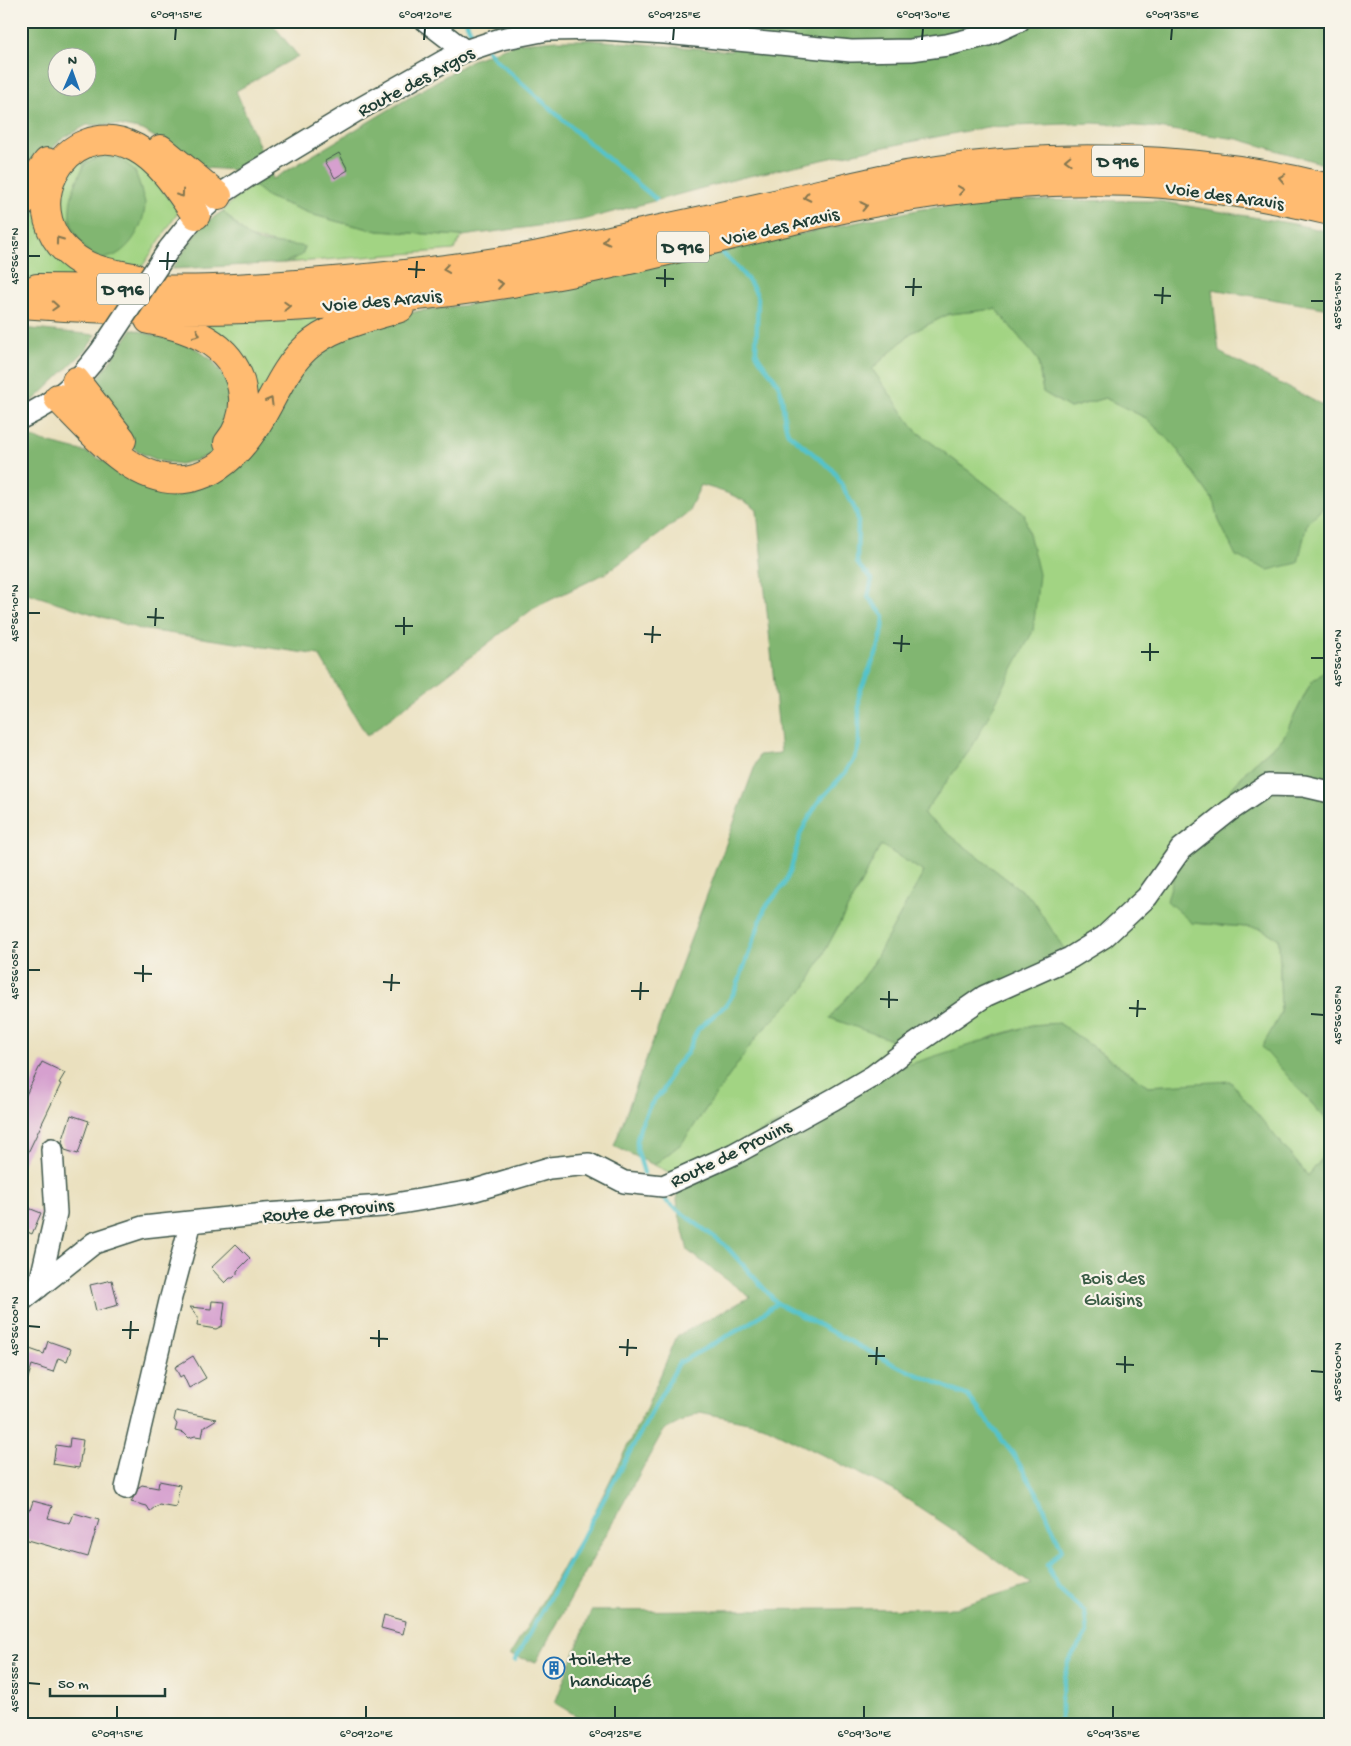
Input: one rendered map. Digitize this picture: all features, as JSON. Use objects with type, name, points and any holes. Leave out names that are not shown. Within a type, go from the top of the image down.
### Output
[{"type":"highway","points":[[21,204],[40,172],[61,146],[84,133],[108,130],[132,133],[153,143],[218,196]]},
{"type":"highway","points":[[196,215],[153,160],[135,147],[118,141],[95,141],[74,150],[58,166],[51,179],[46,196],[46,211],[53,232],[63,246],[82,263],[120,275],[213,289]]},
{"type":"highway","name":"Voie des Aravis","points":[[21,288],[213,289],[304,284],[397,275],[585,246],[906,175],[1029,162],[1082,160],[1176,164],[1271,176],[1330,188]]},
{"type":"highway","name":"Voie des Aravis","points":[[21,304],[81,308],[180,310],[313,305],[451,292],[564,274],[884,201],[977,187],[1074,182],[1164,184],[1223,190],[1330,211]]},
{"type":"highway","points":[[67,390],[104,443],[133,466],[164,477],[187,479],[198,477],[212,471],[235,453],[257,424],[289,369],[306,348],[315,341],[349,324],[451,292]]},
{"type":"highway","points":[[67,390],[131,449],[147,460],[166,465],[187,466],[213,456],[234,436],[241,419],[242,393],[236,370],[227,357],[211,342],[193,332],[174,326],[81,308]]},
{"type":"street","points":[[426,21],[465,50]]},
{"type":"street","name":"Route des Argos","points":[[21,418],[67,390],[101,351],[169,249],[196,215],[218,196],[356,111],[465,50],[547,30],[602,29],[665,33],[851,51],[911,50],[947,45],[988,35],[1019,21]]},
{"type":"street","name":"Route de Provins","points":[[21,1301],[94,1243],[143,1228],[265,1214],[383,1206],[472,1191],[549,1168],[589,1164],[624,1182],[663,1186],[734,1154],[834,1099],[872,1076],[985,996],[1070,958],[1104,936],[1147,897],[1180,849],[1229,811],[1268,785],[1304,786],[1330,792]]},
{"type":"street","points":[[39,1287],[56,1213],[52,1148]]},
{"type":"street","points":[[126,1488],[170,1301],[192,1222]]},
{"type":"green space","points":[[21,21],[270,21],[298,56],[236,91],[273,179],[472,60],[518,43],[592,40],[732,51],[728,21],[1330,21],[1330,166],[1238,139],[1150,127],[1093,123],[987,127],[740,178],[583,220],[462,236],[378,231],[314,215],[268,197],[234,170],[206,168],[143,130],[118,125],[87,125],[60,140],[35,170],[21,194]]},
{"type":"green space","points":[[89,150],[131,150],[179,211],[136,276],[67,248],[52,188]],"holes":[[[135,171],[145,204],[80,242],[71,219],[72,198],[77,181]]]},
{"type":"green space","points":[[110,157],[123,161],[134,172],[145,204],[143,218],[130,243],[120,252],[109,257],[98,257],[88,251],[76,235],[71,221],[70,204],[75,185],[85,163],[94,159]]},
{"type":"green space","points":[[254,185],[268,197],[314,215],[339,222],[378,231],[462,236],[454,250],[284,263],[302,255],[279,244],[249,237],[223,211],[236,197]]},
{"type":"green space","points":[[1010,200],[1158,201],[1330,232],[1330,309],[1212,289],[1219,352],[1330,409],[1330,501],[1307,523],[1298,563],[1268,570],[1236,556],[1219,521],[1215,503],[1174,445],[1146,418],[1105,398],[1070,408],[1043,392],[1038,360],[996,309],[949,314],[911,333],[872,369],[916,431],[1024,513],[1039,574],[1033,631],[972,747],[923,814],[1032,899],[1070,958],[911,1047],[830,1018],[870,969],[924,872],[881,845],[806,987],[757,1036],[682,1143],[654,1165],[614,1146],[759,755],[781,753],[757,510],[737,498],[701,485],[688,512],[660,534],[606,573],[534,608],[367,736],[319,655],[140,629],[21,591],[21,433],[42,441],[86,452],[144,482],[182,489],[226,478],[254,449],[310,359],[334,336],[418,311],[467,305],[922,209]]},
{"type":"green space","points":[[30,202],[75,273],[87,285],[21,283],[21,222]]},
{"type":"green space","points":[[223,211],[248,236],[261,242],[305,247],[302,255],[284,263],[172,269],[202,225]]},
{"type":"green space","points":[[996,309],[1038,360],[1043,392],[1070,408],[1105,398],[1146,418],[1174,445],[1215,503],[1219,521],[1297,563],[1307,523],[1330,501],[1330,668],[1312,681],[1283,738],[1249,768],[1181,849],[1192,923],[1260,928],[1279,939],[1281,1013],[1263,1047],[1330,1124],[1330,1149],[1308,1176],[1230,1082],[1148,1086],[1059,1023],[1032,1025],[994,1036],[675,1175],[654,1165],[682,1143],[757,1036],[806,987],[881,845],[924,872],[870,969],[831,1018],[1032,899],[923,814],[972,747],[1024,513],[916,431],[872,369],[911,333],[949,314]]},
{"type":"green space","points":[[317,318],[321,326],[250,412],[204,332],[209,323]]},
{"type":"green space","points":[[21,328],[96,335],[85,351],[35,399],[21,407]]},
{"type":"green space","points":[[132,329],[192,346],[212,360],[226,380],[232,394],[226,439],[212,454],[180,464],[160,461],[138,452],[115,428],[96,392],[98,379]]},
{"type":"green space","points":[[1330,668],[1330,1124],[1262,1047],[1281,1013],[1279,939],[1260,928],[1192,923],[1167,901],[1181,849],[1249,768],[1283,738],[1312,681]]},
{"type":"green space","name":"Bois des Glaisins","points":[[1059,1023],[1148,1086],[1230,1081],[1308,1176],[1330,1149],[1330,1725],[592,1725],[555,1703],[591,1611],[955,1608],[1031,1584],[893,1490],[762,1425],[700,1412],[663,1431],[536,1662],[510,1655],[586,1529],[647,1407],[677,1336],[750,1297],[688,1251],[678,1210],[675,1175],[873,1076],[1032,1025]]},
{"type":"building","points":[[339,153],[348,170],[335,178],[325,161]]},
{"type":"building","points":[[42,1062],[65,1073],[21,1167],[21,1105]]},
{"type":"building","points":[[71,1115],[89,1121],[78,1154],[65,1150],[62,1142]]},
{"type":"building","points":[[21,1205],[41,1213],[32,1234],[21,1229]]},
{"type":"building","points":[[236,1244],[250,1258],[233,1278],[230,1278],[225,1283],[211,1268]]},
{"type":"building","points":[[112,1280],[118,1305],[96,1311],[90,1285]]},
{"type":"building","points":[[212,1301],[225,1302],[222,1326],[216,1329],[197,1326],[198,1317],[190,1307],[211,1309]]},
{"type":"building","points":[[48,1341],[71,1349],[67,1361],[58,1358],[53,1372],[32,1365],[24,1391],[21,1391],[21,1346],[44,1354]]},
{"type":"building","points":[[193,1356],[206,1378],[189,1388],[183,1375],[180,1377],[175,1367]]},
{"type":"building","points":[[176,1411],[217,1419],[204,1427],[202,1437],[195,1436],[189,1438],[184,1433],[175,1431],[177,1424],[174,1420]]},
{"type":"building","points":[[70,1438],[83,1440],[79,1468],[53,1464],[56,1445],[69,1447]]},
{"type":"building","points":[[159,1481],[180,1485],[176,1507],[159,1504],[150,1511],[147,1506],[131,1502],[139,1487],[142,1485],[158,1488]]},
{"type":"building","points":[[33,1501],[52,1506],[48,1518],[70,1524],[74,1513],[99,1520],[88,1557],[21,1538],[21,1511],[24,1512],[25,1508],[30,1510]]},
{"type":"building","points":[[384,1615],[406,1621],[403,1634],[381,1628]]},
{"type":"waterway","points":[[466,21],[470,30],[479,41]]},
{"type":"waterway","points":[[488,50],[495,59],[581,136],[656,199]]},
{"type":"waterway","points":[[644,1173],[637,1149],[637,1140],[640,1127],[648,1109],[663,1091],[672,1070],[687,1053],[698,1029],[727,1004],[736,989],[765,908],[783,886],[790,872],[801,832],[818,802],[845,773],[856,755],[859,745],[859,694],[878,649],[883,629],[884,616],[868,597],[872,579],[857,562],[858,519],[856,511],[834,471],[788,433],[782,395],[778,384],[761,362],[756,352],[758,298],[748,280],[721,252]]},
{"type":"waterway","points":[[655,1193],[725,1245],[777,1303],[897,1366],[968,1396],[1013,1454],[1039,1496],[1062,1550],[1047,1565],[1058,1588],[1085,1612],[1087,1633],[1068,1662],[1061,1701],[1061,1725]]},
{"type":"waterway","points":[[515,1660],[679,1363],[749,1324],[777,1303]]},
{"type":"place","name":"toilette handicapé","points":[[554,1668]]}]
